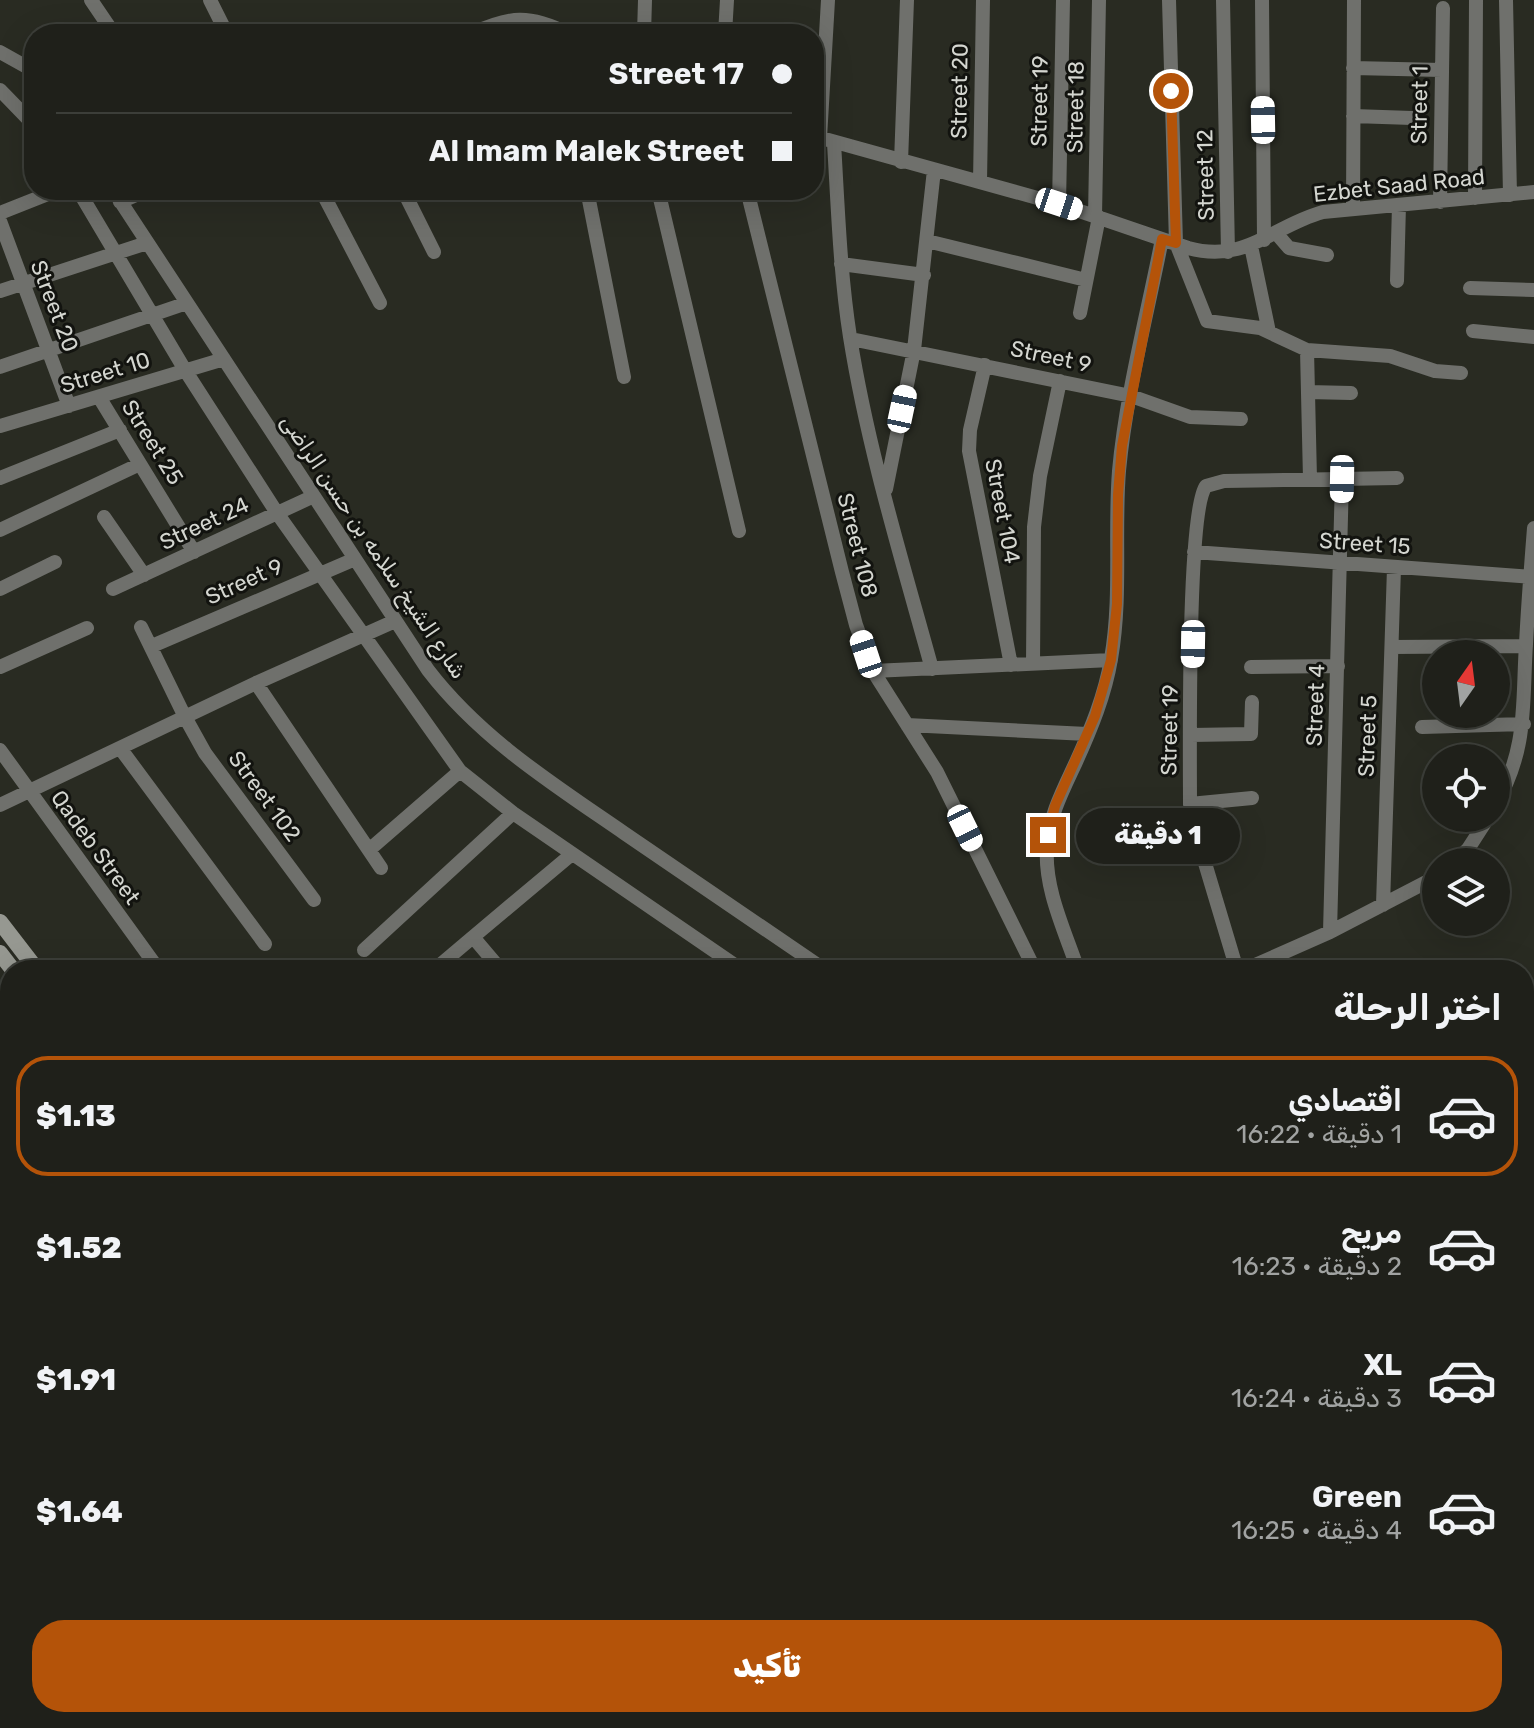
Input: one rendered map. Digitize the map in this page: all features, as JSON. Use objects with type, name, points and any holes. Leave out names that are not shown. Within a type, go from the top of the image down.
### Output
[{"type":"street","points":[[91,0],[107,24]]},
{"type":"street","points":[[210,0],[222,24]]},
{"type":"street","points":[[644,24],[645,0]]},
{"type":"street","points":[[726,24],[727,0]]},
{"type":"street","points":[[824,111],[828,0]]},
{"type":"street","points":[[901,162],[907,0]]},
{"type":"street","name":"Street 20","points":[[980,182],[983,0]]},
{"type":"street","name":"Street 19","points":[[1059,204],[1063,0]]},
{"type":"street","name":"Street 18","points":[[1080,313],[1097,216],[1099,0]]},
{"type":"street","points":[[1075,960],[1051,891],[1047,849],[1055,806],[1101,698],[1111,660],[1119,576],[1119,471],[1131,396],[1169,241],[1169,0]]},
{"type":"street","name":"Street 12","points":[[1223,0],[1228,252]]},
{"type":"street","points":[[1262,0],[1264,240],[1269,332]]},
{"type":"street","points":[[1353,208],[1354,0]]},
{"type":"street","points":[[1475,198],[1476,0]]},
{"type":"street","points":[[1506,0],[1510,195]]},
{"type":"street","name":"Street 1","points":[[1440,202],[1443,8]]},
{"type":"street","points":[[492,24],[519,19],[542,24]]},
{"type":"street","points":[[0,52],[24,65]]},
{"type":"street","points":[[1353,68],[1442,70]]},
{"type":"street","points":[[0,90],[24,115]]},
{"type":"street","points":[[1353,116],[1412,118]]},
{"type":"street","name":"Ezbet Saad Road","points":[[824,139],[1059,204],[1197,251],[1228,252],[1264,240],[1307,217],[1353,208],[1534,192]]},
{"type":"street","points":[[824,146],[851,339],[884,497],[932,669]]},
{"type":"street","points":[[884,497],[914,350],[934,170]]},
{"type":"street","points":[[0,213],[33,200]]},
{"type":"street","points":[[84,200],[185,370],[277,513],[460,771],[513,813],[727,960]]},
{"type":"street","name":"شارع الشيخ سلامه بن حسن الراضى","points":[[120,200],[395,621],[447,695],[481,730],[528,767],[810,960]]},
{"type":"street","points":[[326,200],[380,303]]},
{"type":"street","points":[[408,200],[434,252]]},
{"type":"street","points":[[589,200],[624,377]]},
{"type":"street","points":[[660,200],[739,531]]},
{"type":"street","name":"Street 108","points":[[749,200],[842,572],[856,625],[873,671],[937,772],[1030,960]]},
{"type":"street","points":[[1397,281],[1399,205]]},
{"type":"street","name":"Street 20","points":[[0,221],[69,406]]},
{"type":"street","points":[[1264,240],[1327,255]]},
{"type":"street","points":[[927,241],[1086,280]]},
{"type":"street","points":[[1169,241],[1207,321],[1256,327],[1307,350],[1390,356],[1428,369],[1461,373]]},
{"type":"street","points":[[0,291],[147,243]]},
{"type":"street","points":[[841,264],[924,275]]},
{"type":"street","points":[[1470,288],[1534,290]]},
{"type":"street","points":[[0,367],[187,303]]},
{"type":"street","points":[[1473,331],[1534,337]]},
{"type":"street","name":"Street 9","points":[[851,339],[1131,396],[1190,417],[1241,419]]},
{"type":"street","points":[[1307,350],[1310,479],[1397,478]]},
{"type":"street","name":"Street 10","points":[[0,426],[224,359]]},
{"type":"street","name":"Street 104","points":[[985,365],[970,430],[969,451],[1011,665]]},
{"type":"street","points":[[1033,664],[1035,514],[1060,381]]},
{"type":"street","points":[[1308,392],[1351,393]]},
{"type":"street","name":"Street 25","points":[[99,397],[194,552]]},
{"type":"street","points":[[0,478],[120,430]]},
{"type":"street","points":[[0,530],[140,464]]},
{"type":"street","name":"Street 19","points":[[1234,960],[1190,804],[1194,552],[1200,497],[1206,486],[1224,481],[1310,479]]},
{"type":"street","name":"Street 4","points":[[1330,932],[1342,479]]},
{"type":"street","name":"Street 24","points":[[113,589],[314,496]]},
{"type":"street","points":[[104,517],[144,575]]},
{"type":"street","points":[[1510,774],[1524,724],[1534,528]]},
{"type":"street","name":"Street 15","points":[[1194,552],[1532,576]]},
{"type":"street","name":"Street 9","points":[[152,646],[355,559]]},
{"type":"street","points":[[0,589],[55,562]]},
{"type":"street","name":"Street 5","points":[[1383,905],[1394,568]]},
{"type":"street","points":[[0,805],[256,683],[395,621]]},
{"type":"street","name":"Street 102","points":[[141,627],[205,753],[314,900]]},
{"type":"street","points":[[0,667],[87,628]]},
{"type":"street","points":[[1392,647],[1526,646]]},
{"type":"street","points":[[873,671],[1111,660]]},
{"type":"street","points":[[1251,667],[1338,666]]},
{"type":"street","points":[[256,683],[381,868]]},
{"type":"street","points":[[1191,735],[1251,734],[1252,702]]},
{"type":"street","points":[[1510,724],[1524,724]]},
{"type":"street","points":[[907,725],[1087,734]]},
{"type":"street","points":[[120,748],[265,944]]},
{"type":"street","name":"Qadeb Street","points":[[0,750],[152,960]]},
{"type":"street","points":[[369,850],[460,771]]},
{"type":"street","points":[[1190,804],[1252,798]]},
{"type":"street","points":[[364,950],[513,813]]},
{"type":"street","points":[[446,960],[572,854]]},
{"type":"street","points":[[1267,960],[1330,932],[1422,884]]},
{"type":"street","points":[[0,922],[29,960]]},
{"type":"street","points":[[473,937],[493,960]]},
{"type":"route","points":[[1048,835],[1055,806],[1095,716],[1111,660],[1119,576],[1117,519],[1122,446],[1162,239],[1176,243],[1171,91]]}]
